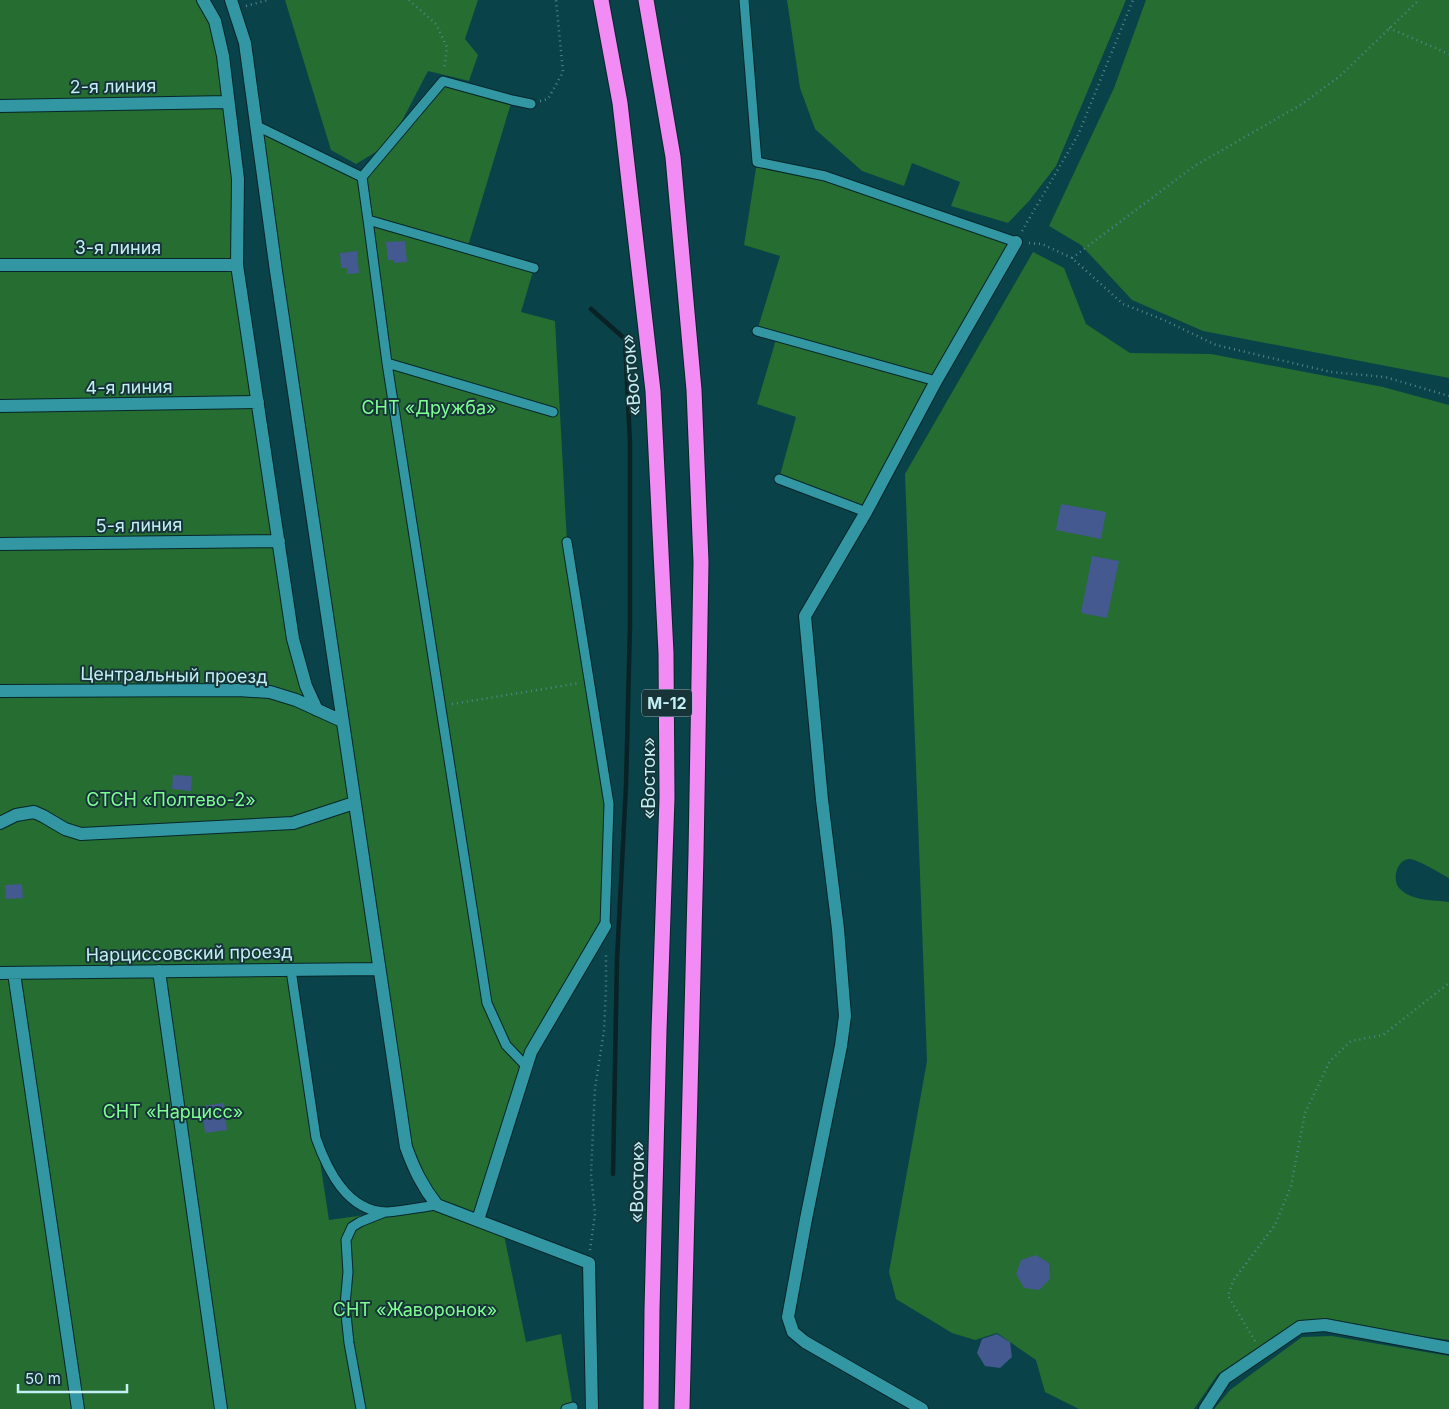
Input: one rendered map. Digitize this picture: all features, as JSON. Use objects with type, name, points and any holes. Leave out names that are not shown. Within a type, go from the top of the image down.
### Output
[{"type":"highway","name":"«Восток»","points":[[601,0],[620,103],[653,391],[666,653],[667,798],[657,1101],[651,1409]]},
{"type":"highway","name":"М-12","points":[[646,0],[673,157],[694,390],[701,562],[696,854],[682,1409]]},
{"type":"street","points":[[202,0],[215,21],[223,56],[238,180],[237,265],[293,639],[306,686],[317,710]]},
{"type":"street","points":[[233,4],[246,43],[255,125],[406,1147],[415,1172],[424,1189],[437,1205],[589,1263],[592,1409]]},
{"type":"street","name":"2-я линия","points":[[0,106],[228,102]]},
{"type":"street","points":[[922,1409],[805,1342],[793,1332],[788,1317],[841,1046],[845,1016],[838,929],[822,800],[805,616],[866,512],[936,381],[1016,242]]},
{"type":"street","name":"3-я линия","points":[[0,265],[237,265]]},
{"type":"street","name":"4-я линия","points":[[0,406],[258,402]]},
{"type":"street","name":"5-я линия","points":[[0,544],[279,541]]},
{"type":"street","name":"Центральный проезд","points":[[0,691],[238,690],[270,692],[296,700],[342,721]]},
{"type":"street","points":[[0,823],[16,815],[34,812],[65,829],[81,834],[293,823],[354,803]]},
{"type":"street","points":[[478,1220],[531,1052],[605,926]]},
{"type":"street","name":"Нарциссовский проезд","points":[[0,973],[379,968]]},
{"type":"street","points":[[159,971],[221,1409]]},
{"type":"street","points":[[14,973],[78,1409]]},
{"type":"street","points":[[1206,1409],[1225,1378],[1300,1327],[1325,1325],[1449,1348]]},
{"type":"lane","points":[[744,0],[757,162],[825,176],[1016,242]]},
{"type":"lane","points":[[526,1066],[506,1044],[487,1003],[387,363],[362,177],[443,81],[532,104]]},
{"type":"lane","points":[[255,125],[362,177]]},
{"type":"lane","points":[[368,220],[534,268]]},
{"type":"lane","points":[[757,330],[936,381]]},
{"type":"lane","points":[[387,363],[553,412]]},
{"type":"lane","points":[[779,480],[866,512]]},
{"type":"lane","points":[[567,542],[609,804],[605,926]]},
{"type":"lane","points":[[291,970],[316,1138],[324,1161],[335,1180],[349,1196],[365,1207],[386,1212]]},
{"type":"lane","points":[[361,1409],[349,1342],[345,1305],[348,1272],[346,1240],[352,1227],[386,1212],[437,1205]]},
{"type":"path","points":[[233,4],[268,0]]},
{"type":"path","points":[[409,0],[436,24],[447,47],[443,81]]},
{"type":"path","points":[[532,104],[548,99],[563,72],[556,0]]},
{"type":"path","points":[[1133,0],[1078,135],[1016,242],[1042,244],[1072,258],[1123,304],[1164,320],[1216,345],[1331,372],[1385,377],[1449,396]]},
{"type":"path","points":[[1072,258],[1193,167],[1302,104],[1340,76],[1419,0]]},
{"type":"path","points":[[1389,28],[1449,54]]},
{"type":"path","points":[[440,706],[589,682]]},
{"type":"path","points":[[589,1263],[595,1214],[591,1174],[595,1088],[604,1031],[606,989],[605,926]]},
{"type":"path","points":[[1262,1353],[1228,1296],[1233,1281],[1275,1225],[1291,1186],[1305,1113],[1330,1061],[1351,1041],[1383,1035],[1449,983]]},
{"type":"green space","points":[[0,0],[203,0],[215,21],[228,102],[237,265],[293,639],[317,710],[341,721],[255,125],[362,177],[389,144],[356,164],[331,150],[285,0],[478,0],[465,39],[478,55],[469,81],[428,71],[392,140],[443,81],[512,100],[467,249],[534,268],[521,312],[555,321],[567,542],[609,804],[605,926],[531,1052],[478,1220],[503,1230],[526,1342],[561,1334],[573,1407],[566,1409],[0,1409]],"holes":[[[379,969],[415,1172],[437,1205],[329,1220],[291,970]]]},
{"type":"green space","points":[[787,0],[1126,0],[1056,166],[1029,201],[1008,223],[951,206],[960,182],[912,163],[904,186],[862,171],[815,129],[800,88]]},
{"type":"green space","points":[[1146,0],[1449,0],[1449,378],[1203,331],[1132,300],[1081,245],[1049,226],[1114,88]]},
{"type":"green space","points":[[757,162],[825,176],[1016,242],[866,512],[779,479],[796,417],[757,404],[777,336],[757,331],[780,256],[744,245]]},
{"type":"green space","points":[[1033,252],[1064,268],[1086,324],[1130,353],[1211,354],[1383,387],[1449,405],[1449,878],[1410,859],[1405,860],[1399,866],[1396,881],[1400,889],[1410,896],[1449,902],[1449,1340],[1323,1321],[1300,1320],[1218,1374],[1194,1409],[1079,1409],[1045,1392],[1036,1360],[997,1333],[975,1340],[952,1333],[896,1299],[889,1272],[927,1061],[905,474]]},
{"type":"green space","points":[[1332,1336],[1449,1356],[1449,1409],[1214,1409],[1230,1390],[1302,1337]]},
{"type":"building","points":[[405,241],[407,262],[394,263],[394,260],[388,260],[386,242]]},
{"type":"building","points":[[357,251],[359,273],[347,274],[347,268],[341,268],[340,253]]},
{"type":"building","points":[[1061,504],[1106,512],[1101,539],[1056,530]]},
{"type":"building","points":[[1092,556],[1119,561],[1107,618],[1081,613]]},
{"type":"building","points":[[173,775],[192,776],[191,791],[172,789]]},
{"type":"building","points":[[22,884],[23,898],[6,899],[5,885]]},
{"type":"building","points":[[224,1103],[227,1130],[205,1133],[202,1106]]},
{"type":"building","points":[[1036,1255],[1049,1263],[1050,1279],[1039,1290],[1024,1288],[1016,1274],[1021,1260]]},
{"type":"building","points":[[997,1334],[1010,1342],[1012,1357],[1000,1368],[985,1366],[977,1353],[982,1339]]},
{"type":"waterway","points":[[591,309],[625,339],[630,443],[630,624],[626,786],[617,959],[613,1174]]},
{"type":"park label","name":"СНТ «Дружба»","points":[[429,407]]},
{"type":"park label","name":"СТСН «Полтево-2»","points":[[171,799]]},
{"type":"park label","name":"СНТ «Нарцисс»","points":[[173,1111]]},
{"type":"park label","name":"СНТ «Жаворонок»","points":[[415,1309]]}]
